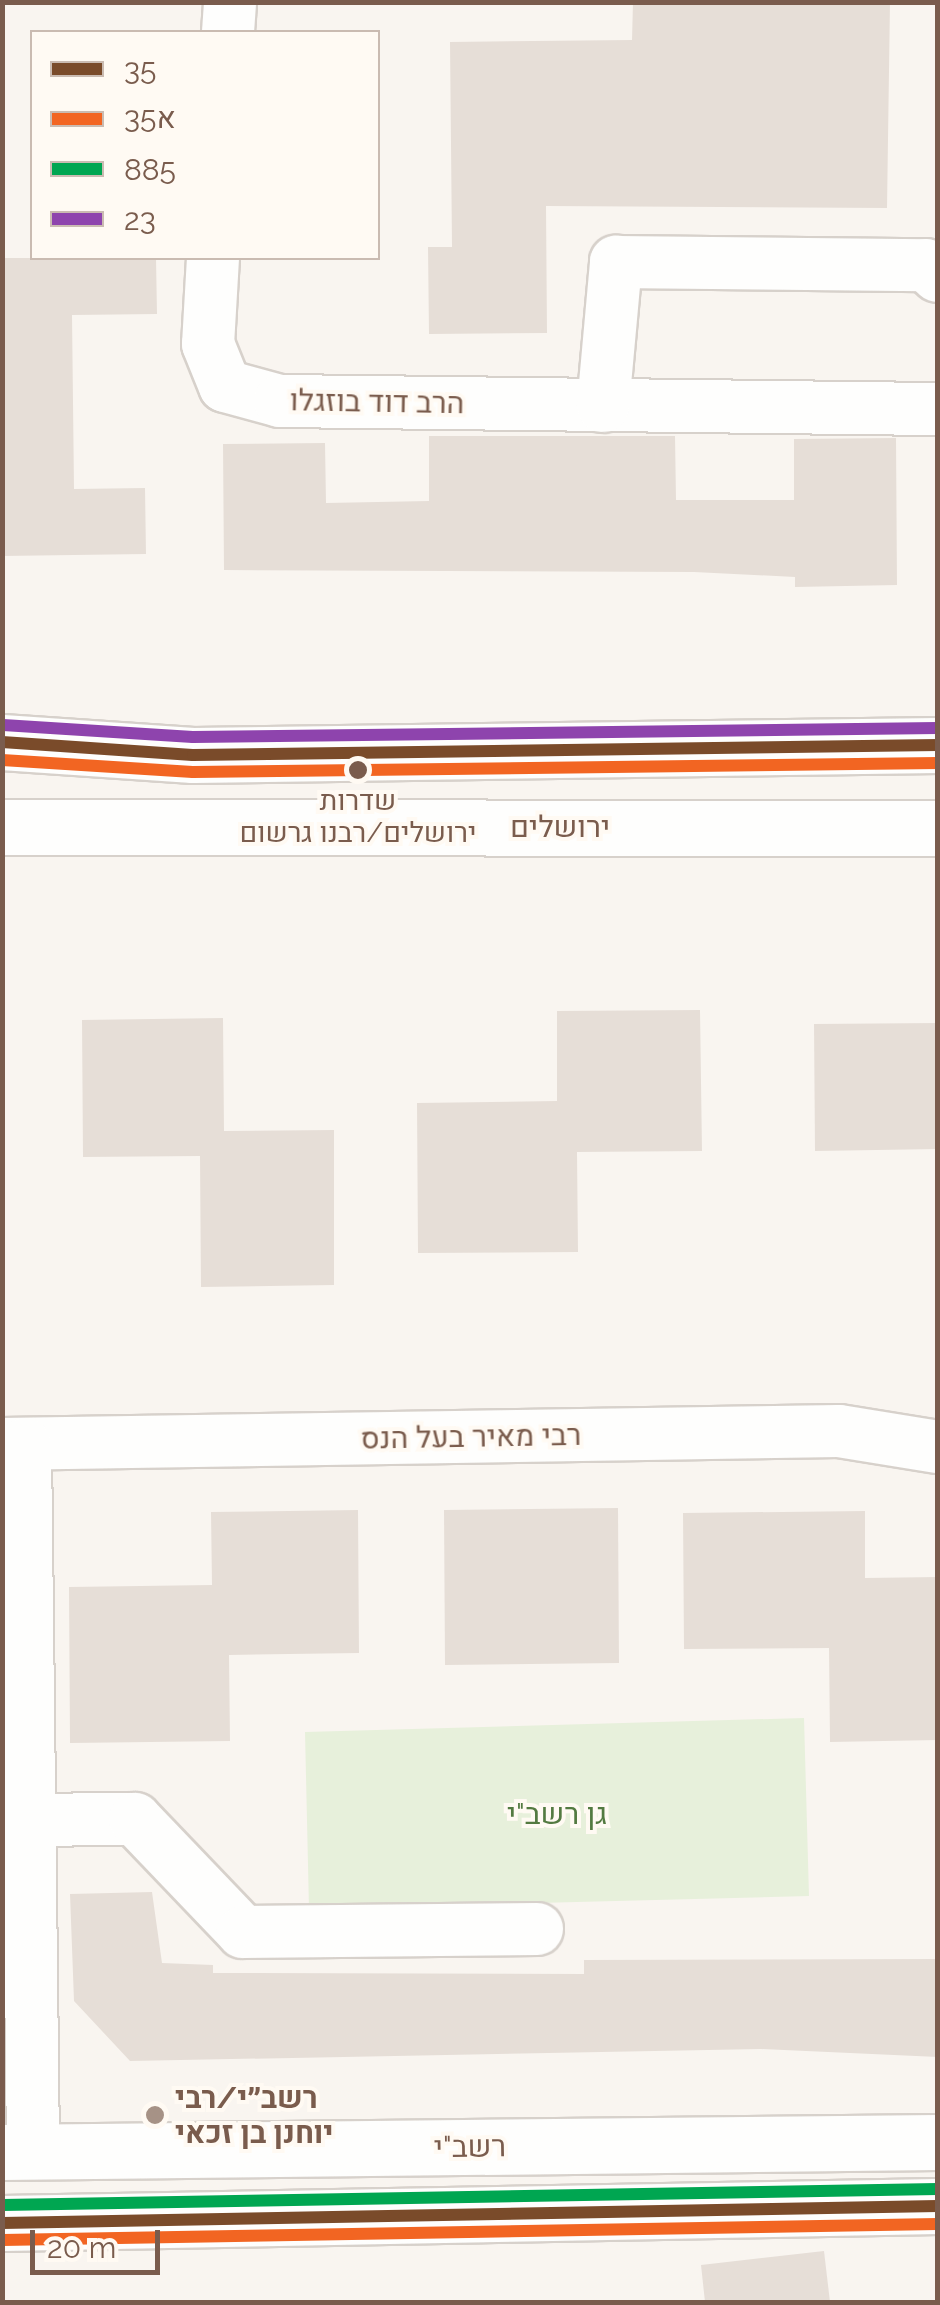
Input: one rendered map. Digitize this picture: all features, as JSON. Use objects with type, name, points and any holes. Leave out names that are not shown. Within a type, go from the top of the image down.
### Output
[{"type":"main road","points":[[2,742],[192,754],[938,745]]},
{"type":"main road","name":"ירושלים","points":[[2,827],[938,828]]},
{"type":"main road","name":"רשב\"י","points":[[18,2152],[938,2142]]},
{"type":"main road","points":[[2,2224],[938,2206]]},
{"type":"street","points":[[228,30],[230,2]]},
{"type":"street","name":"הרב דוד בוזגלו","points":[[213,260],[208,344],[225,386],[280,401],[938,410]]},
{"type":"street","points":[[603,406],[616,262],[926,265],[938,276]]},
{"type":"street","name":"רבי מאיר בעל הנס","points":[[14,1444],[838,1431],[938,1447]]},
{"type":"street","points":[[14,1444],[18,2152]]},
{"type":"street","points":[[16,1819],[135,1818],[243,1932],[537,1929]]},
{"type":"green space","name":"גן רשב\"י","points":[[804,1718],[809,1896],[309,1909],[305,1732]]},
{"type":"building","points":[[633,2],[890,2],[887,208],[546,206],[547,333],[429,334],[428,247],[452,247],[450,42],[632,40]]},
{"type":"building","points":[[2,258],[156,260],[157,314],[72,315],[74,489],[145,488],[146,554],[2,556]]},
{"type":"building","points":[[429,436],[675,436],[676,500],[794,500],[794,439],[896,438],[897,585],[795,587],[795,577],[694,572],[224,570],[223,444],[325,443],[326,503],[429,501]]},
{"type":"building","points":[[700,1010],[702,1151],[577,1152],[578,1252],[418,1253],[417,1103],[557,1101],[557,1011]]},
{"type":"building","points":[[223,1018],[224,1131],[334,1130],[334,1285],[201,1287],[200,1156],[83,1157],[82,1020]]},
{"type":"building","points":[[938,1023],[938,1149],[815,1151],[814,1024]]},
{"type":"building","points":[[618,1508],[619,1663],[445,1665],[444,1510]]},
{"type":"building","points":[[358,1510],[359,1653],[229,1655],[230,1741],[70,1743],[69,1587],[212,1585],[211,1512]]},
{"type":"building","points":[[865,1511],[865,1578],[938,1577],[938,1740],[830,1742],[829,1648],[684,1649],[683,1513]]},
{"type":"building","points":[[152,1892],[162,1963],[213,1965],[213,1973],[584,1974],[584,1960],[938,1959],[938,2057],[761,2049],[130,2061],[74,2001],[70,1894]]},
{"type":"building","points":[[824,2251],[830,2302],[705,2302],[701,2265]]},
{"type":"transit line","name":"23","points":[[3,725],[193,737],[938,728]]},
{"type":"transit line","name":"35","points":[[2,742],[193,755],[938,745]]},
{"type":"transit line","name":"35א","points":[[2,760],[193,772],[938,763]]},
{"type":"transit line","name":"885","points":[[2,2205],[938,2189]]},
{"type":"transit line","name":"35","points":[[2,2223],[938,2206]]},
{"type":"transit line","name":"35א","points":[[2,2240],[938,2224]]},
{"type":"place","name":"שדרות ירושלים/רבנו גרשום","points":[[358,770]]},
{"type":"place","name":"רשב״י/רבי יוחנן בן זכאי","points":[[155,2115]]}]
